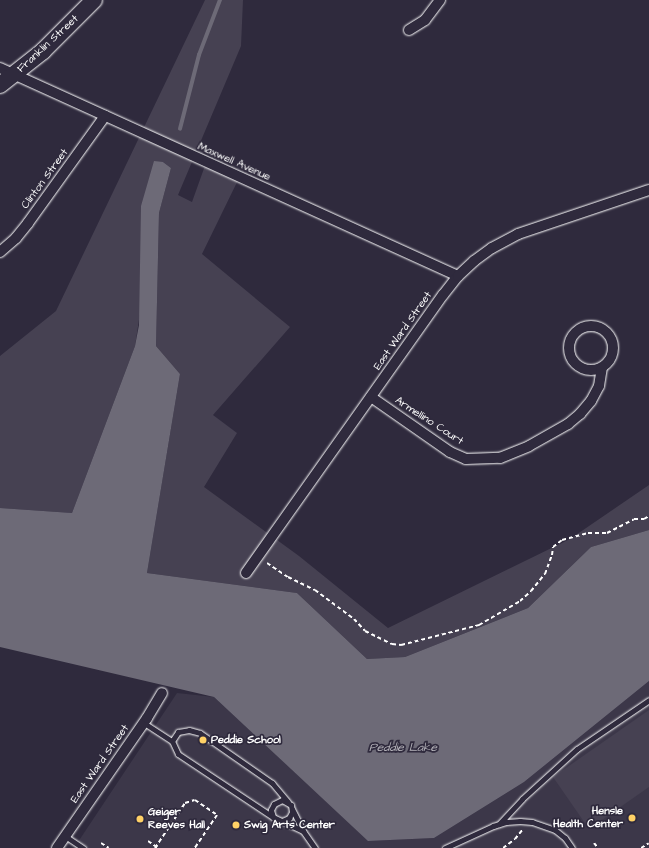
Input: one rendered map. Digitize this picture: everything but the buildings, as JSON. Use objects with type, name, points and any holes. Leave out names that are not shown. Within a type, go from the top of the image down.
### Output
[{"type":"main road","name":"Franklin Street","points":[[0,85],[15,75],[48,46],[94,0]]},
{"type":"street","points":[[409,30],[425,20],[440,0]]},
{"type":"street","name":"Maxwell Avenue","points":[[0,68],[458,276]]},
{"type":"street","name":"Clinton Street","points":[[0,252],[16,238],[28,223],[105,116]]},
{"type":"street","name":"East Ward Street","points":[[246,573],[458,276],[474,261],[492,248],[518,234],[649,190]]},
{"type":"street","name":"Armellino Court","points":[[371,398],[450,452],[466,459],[485,460],[500,458],[529,446],[568,424],[580,414],[591,401],[599,386],[602,368],[607,364],[613,350],[610,336],[605,331],[592,325],[579,329],[574,333],[568,346],[571,359],[582,369],[588,370],[602,368]]},
{"type":"street","name":"East Ward Street","points":[[57,848],[144,723],[162,693]]},
{"type":"lane","points":[[499,824],[522,799],[576,749],[649,700]]},
{"type":"lane","points":[[144,723],[172,741],[178,754],[273,817],[303,831]]},
{"type":"lane","points":[[172,741],[178,732],[189,730],[200,733],[272,783],[292,808],[303,831],[315,848]]},
{"type":"lane","points":[[273,817],[271,810],[274,804],[279,800],[288,802]]},
{"type":"lane","points":[[282,821],[290,816],[292,808]]},
{"type":"lane","points":[[445,848],[499,824],[506,822],[529,821],[555,830],[565,838],[572,848]]},
{"type":"lane","points":[[65,836],[84,848]]},
{"type":"path","points":[[258,557],[288,577],[315,590],[354,619],[365,631],[392,644],[401,645],[479,625],[520,602],[545,574],[552,555],[553,547],[562,540],[588,533],[607,533],[634,519],[644,519],[649,516]]},
{"type":"path","points":[[148,841],[157,848],[185,803],[195,800],[217,815],[195,848]]},
{"type":"path","points":[[503,848],[515,840],[529,821]]},
{"type":"path","points":[[641,848],[649,842]]},
{"type":"path","points":[[101,843],[110,848]]},
{"type":"path","points":[[594,843],[598,848]]},
{"type":"shaded area","points":[[205,0],[243,0],[241,46],[178,195],[192,202],[207,160],[241,174],[202,254],[290,327],[213,415],[237,433],[204,487],[299,556],[388,628],[570,539],[649,485],[649,530],[591,547],[528,608],[405,657],[367,659],[297,593],[147,573],[180,374],[156,346],[159,213],[171,168],[163,162],[135,346],[72,513],[0,508],[0,356],[56,311]]},
{"type":"shaded area","name":"Peddie School","points":[[649,681],[649,848],[74,848],[177,693],[214,697],[369,841],[434,838],[524,782]]},
{"type":"shaded area","points":[[649,710],[649,787],[589,829],[553,777]]},
{"type":"water","name":"Peddie Lake","points":[[154,161],[163,162],[171,168],[159,213],[156,346],[180,374],[147,573],[297,593],[367,659],[405,657],[528,608],[591,547],[649,530],[649,681],[524,782],[434,838],[368,841],[214,697],[0,647],[0,508],[72,513],[135,346],[139,325],[141,206]]},
{"type":"waterway","points":[[180,129],[199,55],[220,0]]},
{"type":"place","name":"Peddie School","points":[[203,740]]},
{"type":"place","name":"Hensle Health Center","points":[[632,818]]},
{"type":"place","name":"Geiger Reeves Hall","points":[[140,819]]},
{"type":"place","name":"Swig Arts Center","points":[[236,825]]}]
